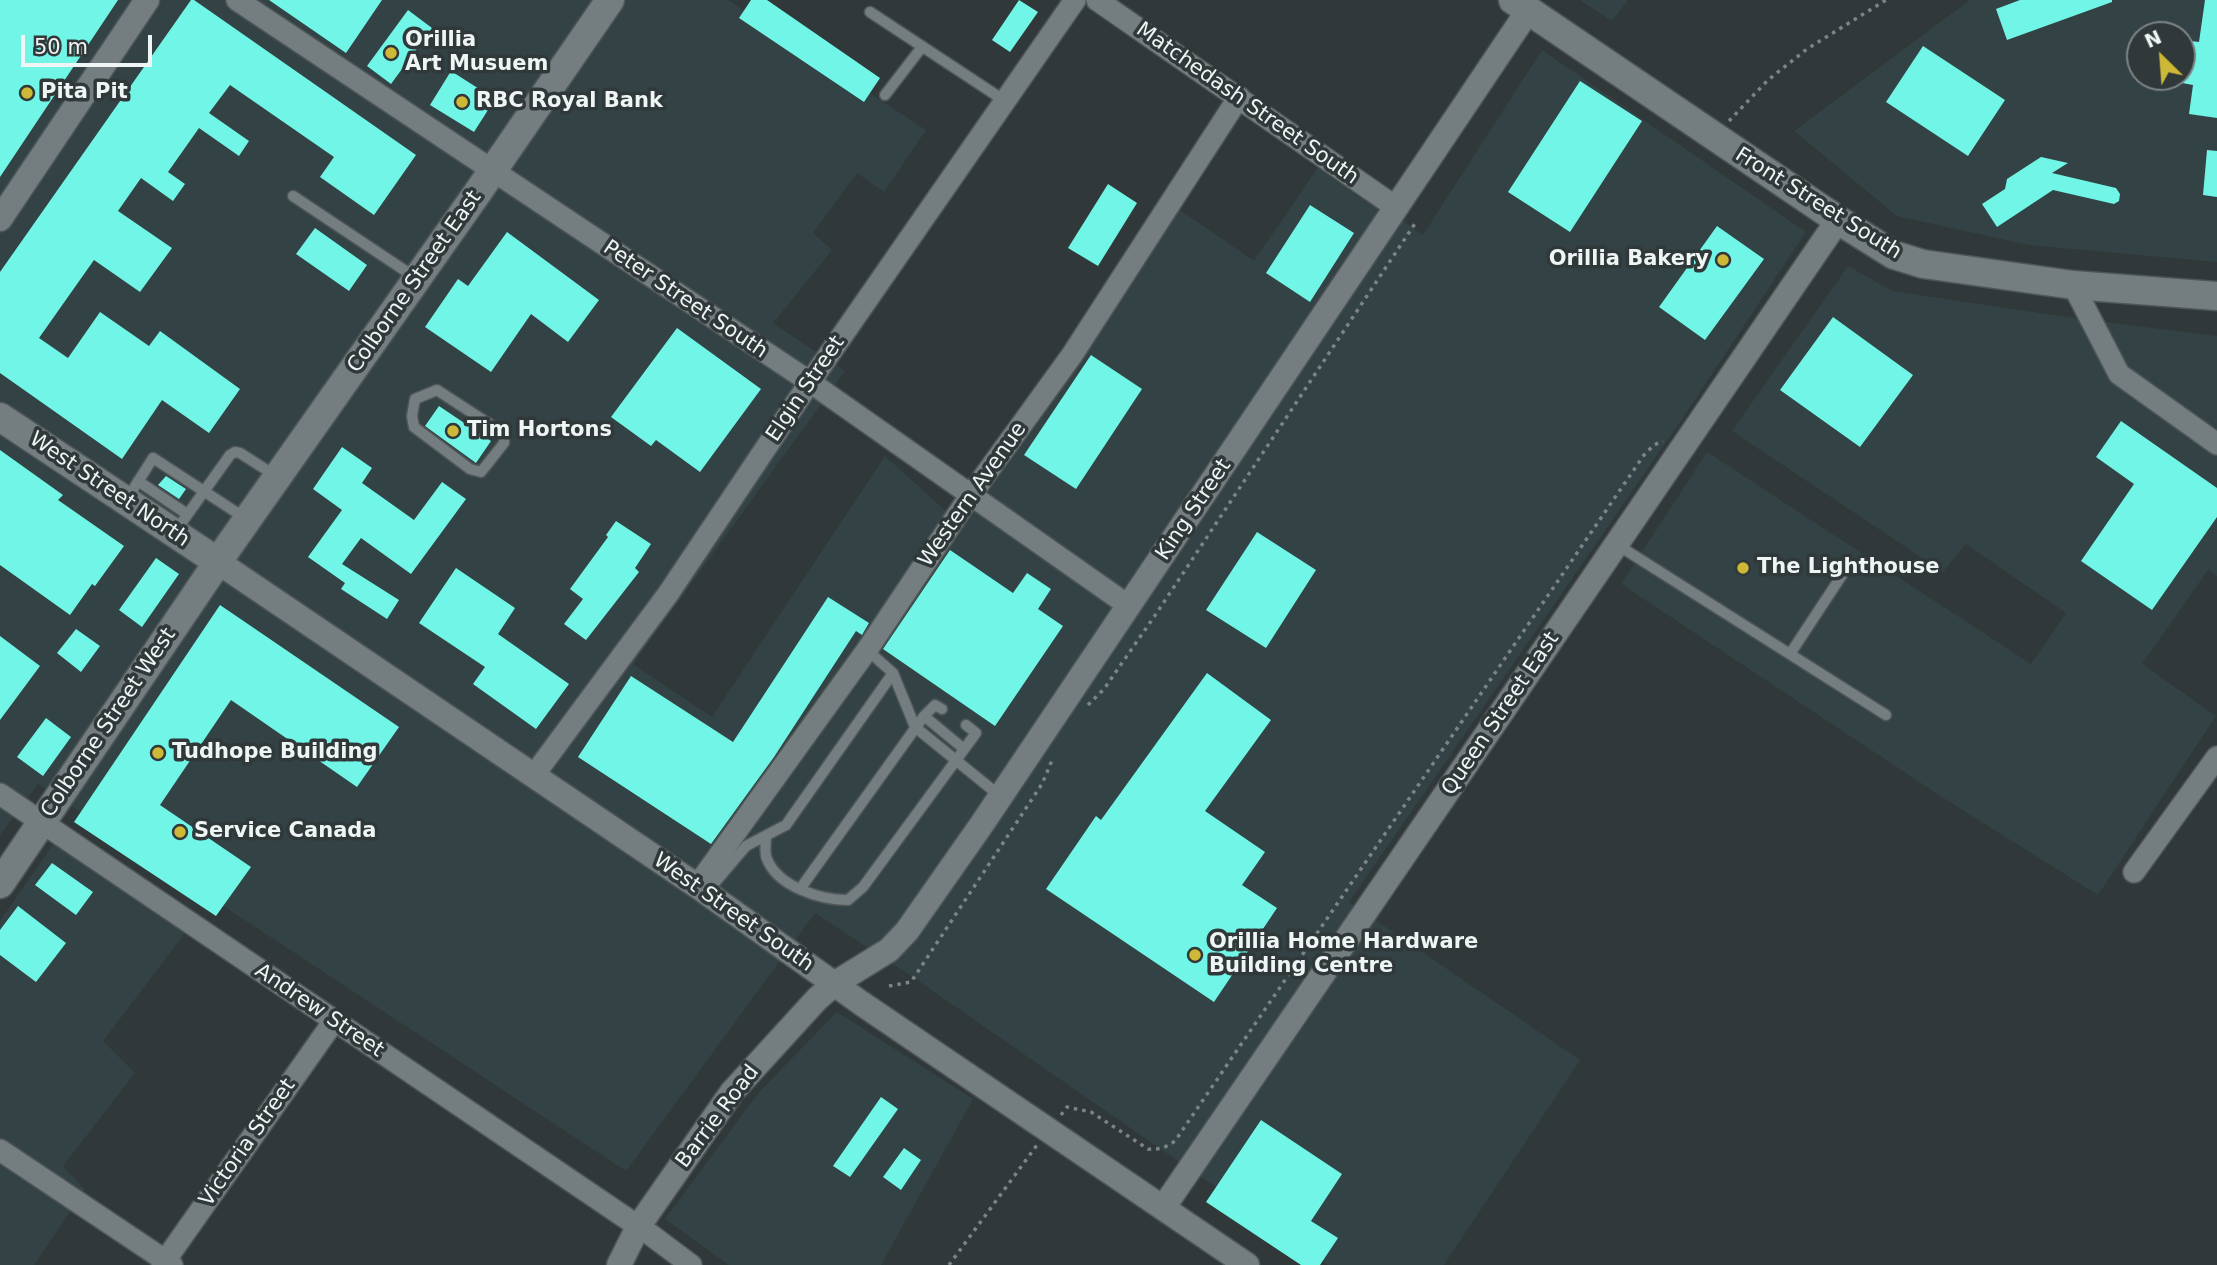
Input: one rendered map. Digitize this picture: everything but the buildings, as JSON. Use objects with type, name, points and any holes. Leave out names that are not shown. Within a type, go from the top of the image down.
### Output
[{"type":"main road","name":"Colborne Street East","points":[[218,562],[610,0]]},
{"type":"main road","name":"Front Street South","points":[[1527,4],[1712,137],[1838,220],[1905,260],[2073,285],[2217,296]]},
{"type":"main road","name":"West Street North","points":[[0,417],[131,492],[180,524],[218,562]]},
{"type":"main road","name":"Colborne Street West","points":[[0,884],[218,562]]},
{"type":"street","points":[[0,219],[147,0]]},
{"type":"street","name":"Peter Street South","points":[[237,0],[810,382],[1129,606]]},
{"type":"street","name":"Elgin Street","points":[[534,775],[668,594],[810,382],[1075,0]]},
{"type":"street","name":"Matchedash Street South","points":[[1097,0],[1406,215]]},
{"type":"street","name":"King Street","points":[[834,984],[889,950],[907,931],[1129,606],[1406,215],[1527,4]]},
{"type":"street","name":"Western Avenue","points":[[702,890],[744,822],[867,650],[970,496],[1072,355],[1239,97]]},
{"type":"street","name":"Queen Street East","points":[[1163,1208],[1838,220]]},
{"type":"street","points":[[2073,285],[2119,374],[2217,444]]},
{"type":"street","name":"West Street South","points":[[218,562],[534,775],[834,984],[1247,1265]]},
{"type":"street","points":[[2134,872],[2217,757]]},
{"type":"street","name":"Andrew Street","points":[[0,794],[691,1265]]},
{"type":"street","name":"Barrie Road","points":[[619,1265],[638,1227],[732,1092],[834,984]]},
{"type":"street","name":"Victoria Street","points":[[166,1263],[334,1021]]},
{"type":"street","points":[[0,1150],[166,1263]]},
{"type":"lane","points":[[870,12],[1005,102]]},
{"type":"lane","points":[[885,95],[922,47]]},
{"type":"lane","points":[[293,196],[416,278]]},
{"type":"lane","points":[[437,390],[442,392],[500,431],[504,436],[504,443],[485,469],[475,472],[414,427],[412,416],[415,400],[437,390]]},
{"type":"lane","points":[[180,524],[230,455],[235,452],[277,477]]},
{"type":"lane","points":[[131,492],[153,458],[248,520]]},
{"type":"lane","points":[[1616,544],[1886,715]]},
{"type":"lane","points":[[1790,654],[1842,575]]},
{"type":"lane","points":[[867,650],[893,673],[915,727],[1000,796]]},
{"type":"lane","points":[[702,890],[746,846],[786,825],[893,673]]},
{"type":"lane","points":[[800,889],[915,727],[934,705],[942,709]]},
{"type":"lane","points":[[924,716],[964,748]]},
{"type":"lane","points":[[766,836],[766,858],[779,876],[800,889],[833,900],[848,900],[863,887],[976,733],[966,724]]},
{"type":"lane","points":[[744,822],[766,836]]},
{"type":"path","points":[[1712,137],[1769,80],[1807,50],[1886,0]]},
{"type":"path","points":[[1086,707],[1104,689],[1149,625],[1406,215]]},
{"type":"path","points":[[949,1265],[1066,1107],[1091,1112],[1148,1149],[1168,1147],[1175,1141],[1644,455],[1654,445],[1667,439],[1691,434]]},
{"type":"path","points":[[889,986],[911,982],[1042,784],[1057,750]]},
{"type":"shaded area","points":[[0,0],[728,0],[926,130],[884,192],[857,173],[813,233],[832,250],[773,323],[845,371],[633,664],[712,717],[885,456],[958,522],[1170,203],[1254,261],[1321,163],[1423,235],[1542,50],[1806,232],[1682,419],[1349,902],[1580,1060],[1444,1265],[1328,1265],[917,980],[815,913],[626,1171],[38,784],[0,835]]},
{"type":"shaded area","points":[[1580,0],[1628,0],[1612,21]]},
{"type":"shaded area","points":[[1970,0],[2217,0],[2217,262],[2029,245],[1897,216],[1794,131]]},
{"type":"shaded area","points":[[1848,266],[1892,291],[2217,336],[2217,576],[2208,570],[2142,664],[2216,716],[2098,895],[1942,797],[1621,584],[1707,452],[2031,664],[2066,613],[1966,544],[1943,572],[1732,431]]},
{"type":"shaded area","points":[[56,840],[188,929],[103,1041],[135,1073],[63,1166],[85,1190],[34,1265],[0,1265],[0,921]]},
{"type":"shaded area","points":[[837,1012],[973,1099],[881,1265],[729,1265],[665,1219],[759,1092]]},
{"type":"place","name":"Orillia Art Musuem","points":[[391,53]]},
{"type":"place","name":"Pita Pit","points":[[27,93]]},
{"type":"place","name":"RBC Royal Bank","points":[[462,102]]},
{"type":"place","name":"Orillia Bakery","points":[[1723,260]]},
{"type":"place","name":"Tim Hortons","points":[[453,431]]},
{"type":"place","name":"The Lighthouse","points":[[1743,568]]},
{"type":"place","name":"Tudhope Building","points":[[158,753]]},
{"type":"place","name":"Service Canada","points":[[180,832]]},
{"type":"place","name":"Orillia Home Hardware Building Centre","points":[[1195,955]]}]
